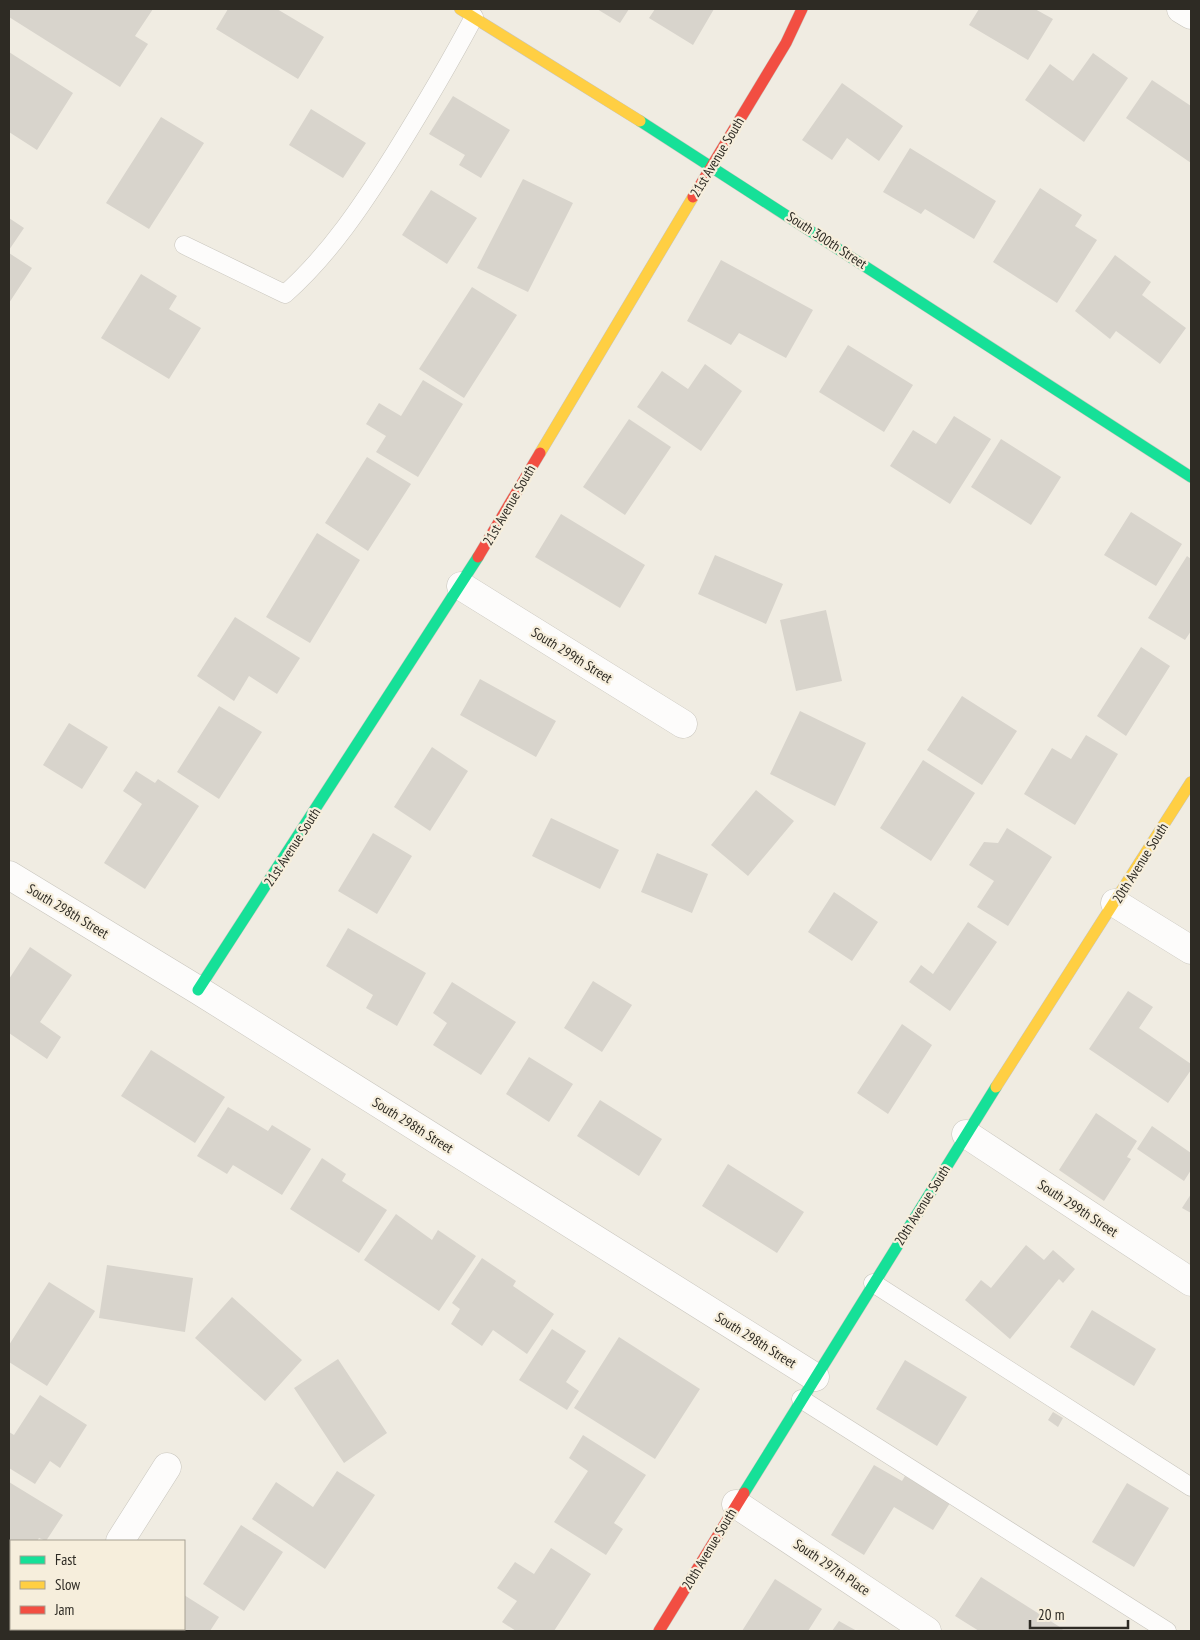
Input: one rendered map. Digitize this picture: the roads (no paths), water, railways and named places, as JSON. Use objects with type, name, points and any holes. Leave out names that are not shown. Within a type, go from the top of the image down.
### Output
[{"type":"street","name":"21st Avenue South","points":[[198,990],[461,586],[632,297],[786,43],[802,9]]},
{"type":"street","points":[[1181,9],[1191,15]]},
{"type":"street","name":"South 300th Street","points":[[467,13],[712,166],[1191,477]]},
{"type":"street","name":"South 299th Street","points":[[461,586],[683,724]]},
{"type":"street","name":"20th Avenue South","points":[[659,1631],[966,1134],[1191,782]]},
{"type":"street","name":"South 298th Street","points":[[9,875],[198,990],[808,1388]]},
{"type":"street","points":[[1115,903],[1191,950]]},
{"type":"street","name":"South 299th Street","points":[[966,1134],[1191,1282]]},
{"type":"street","points":[[121,1540],[166,1467]]},
{"type":"street","name":"South 297th Place","points":[[736,1504],[927,1631]]},
{"type":"lane","points":[[184,245],[285,294],[307,275],[358,212],[440,81],[467,13]]},
{"type":"lane","points":[[873,1283],[1191,1487]]},
{"type":"lane","points":[[808,1388],[1167,1631]]}]
